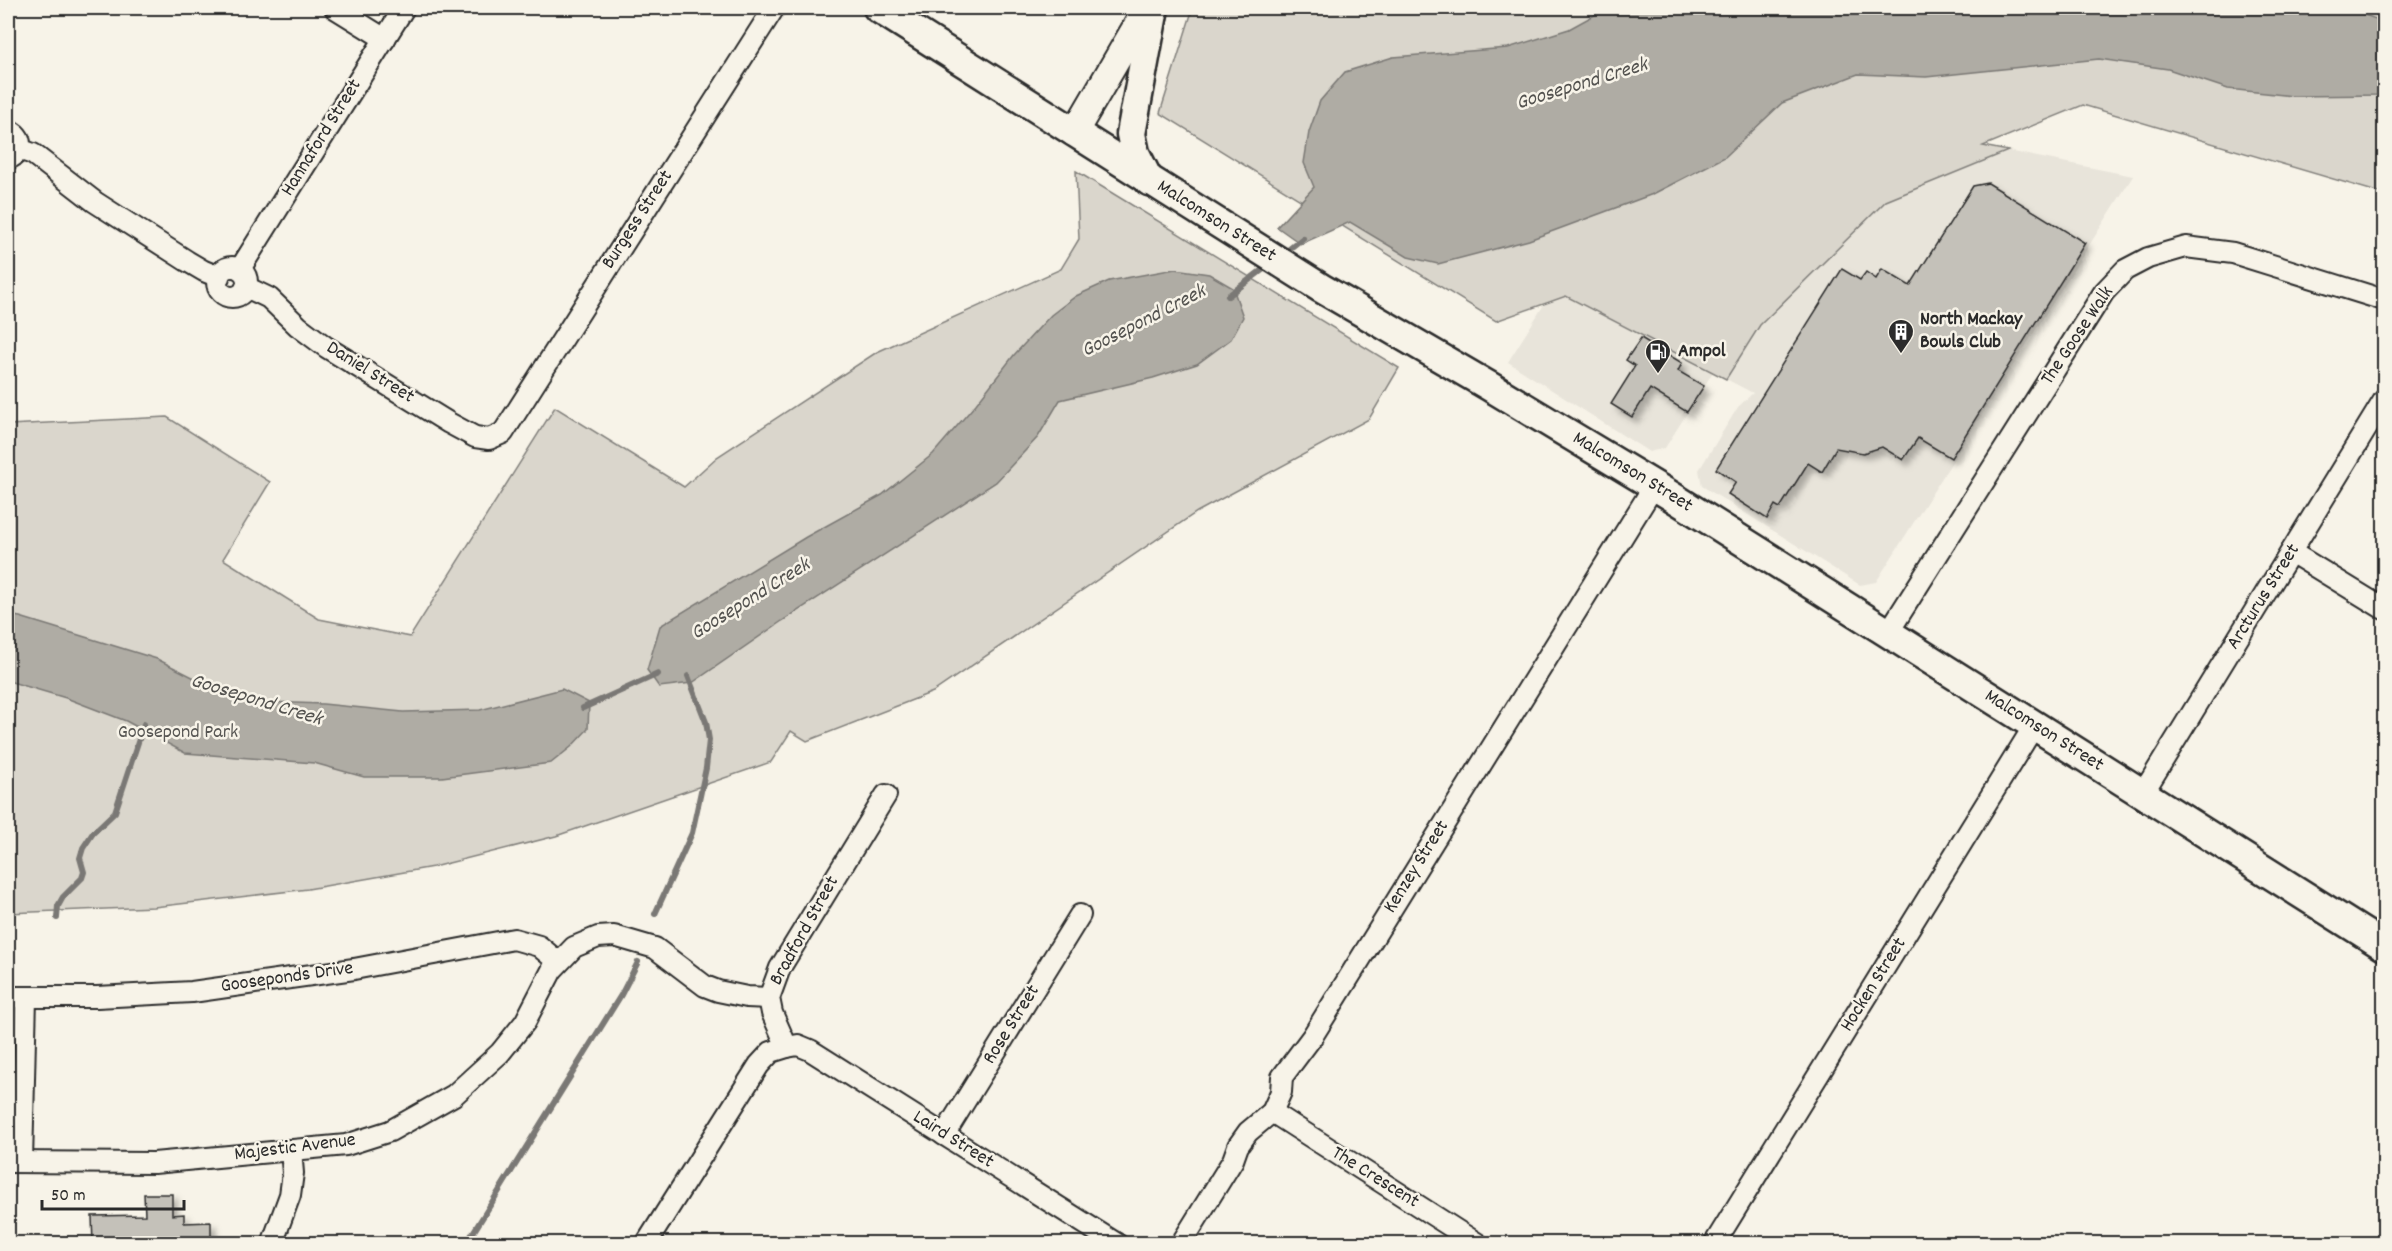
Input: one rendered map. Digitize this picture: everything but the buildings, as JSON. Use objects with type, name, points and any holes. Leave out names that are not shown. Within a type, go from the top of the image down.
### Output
[{"type":"main road","name":"Malcomson Street","points":[[878,8],[1321,288],[1654,486],[2385,946]]},
{"type":"main road","points":[[1149,181],[1135,153],[1131,134],[1154,8]]},
{"type":"street","points":[[335,8],[385,39]]},
{"type":"street","name":"Hannaford Street","points":[[243,278],[404,8]]},
{"type":"street","name":"Burgess Street","points":[[503,433],[774,8]]},
{"type":"street","points":[[1074,133],[1147,8]]},
{"type":"street","points":[[8,130],[17,136],[14,154],[33,154],[95,202],[204,272],[219,277],[219,288],[226,295],[235,296],[243,278]]},
{"type":"street","name":"The Goose Walk","points":[[1888,633],[2104,292],[2125,270],[2148,258],[2186,248],[2233,253],[2385,300]]},
{"type":"street","name":"Daniel Street","points":[[243,278],[269,298],[298,326],[327,347],[449,423],[475,436],[489,439],[503,433]]},
{"type":"street","name":"Arcturus Street","points":[[2143,793],[2385,400]]},
{"type":"street","name":"Kenzey Street","points":[[1272,1112],[1278,1103],[1282,1077],[1287,1068],[1312,1037],[1654,486]]},
{"type":"street","points":[[2292,552],[2385,609]]},
{"type":"street","name":"Hocken Street","points":[[1714,1244],[2034,726]]},
{"type":"street","name":"Bradford Street","points":[[787,1047],[772,1013],[769,998],[780,969],[886,795]]},
{"type":"street","name":"Rose Street","points":[[944,1135],[1080,915]]},
{"type":"street","name":"Majestic Avenue","points":[[15,1162],[154,1163],[346,1145],[390,1131],[454,1095],[500,1053],[525,1022],[558,962],[574,947],[598,937],[614,936],[655,948],[705,986],[718,991],[747,997],[769,998]]},
{"type":"street","name":"Gooseponds Drive","points":[[17,997],[97,997],[192,992],[354,969],[514,939],[539,946],[558,962]]},
{"type":"street","points":[[15,1162],[17,997]]},
{"type":"street","name":"Laird Street","points":[[787,1047],[798,1046],[810,1050],[1117,1244]]},
{"type":"street","points":[[646,1244],[759,1065],[771,1052],[787,1047]]},
{"type":"street","points":[[1181,1244],[1233,1160],[1238,1146],[1248,1132],[1272,1112]]},
{"type":"street","name":"The Crescent","points":[[1272,1112],[1478,1244]]},
{"type":"street","points":[[272,1244],[290,1195],[293,1173],[291,1150]]},
{"type":"shaded area","points":[[2008,151],[2133,176],[1876,582],[1860,585],[1702,486],[1699,470],[1738,407],[1753,393],[1726,379],[1760,325],[1886,201]]},
{"type":"shaded area","points":[[1566,296],[1713,372],[1665,448],[1649,452],[1508,362],[1545,303]]},
{"type":"green space","points":[[1193,8],[2384,8],[2384,194],[2083,105],[1983,146],[2008,151],[1886,201],[1760,325],[1726,379],[1566,296],[1496,321],[1160,113]]},
{"type":"green space","name":"Goosepond Park","points":[[1076,171],[1399,368],[1369,419],[1197,512],[933,692],[807,741],[791,731],[771,762],[556,836],[433,867],[308,889],[154,907],[8,913],[8,425],[167,417],[270,482],[223,559],[319,619],[410,637],[555,407],[684,487],[717,457],[877,352],[1061,269],[1079,239]]},
{"type":"water","points":[[1607,8],[2346,8],[2384,22],[2384,95],[2293,96],[2228,89],[2168,69],[2099,59],[1926,77],[1858,74],[1782,103],[1725,157],[1653,194],[1529,240],[1438,264],[1408,257],[1350,222],[1301,244],[1277,227],[1314,187],[1304,163],[1309,132],[1320,101],[1345,72],[1393,57],[1508,48],[1569,29]]},
{"type":"water","points":[[1175,269],[1209,274],[1233,288],[1243,317],[1231,339],[1197,364],[1153,378],[1060,400],[1038,437],[996,482],[782,621],[692,683],[659,687],[647,670],[660,626],[806,537],[882,495],[933,454],[1014,355],[1051,315],[1076,296],[1109,281]]},
{"type":"water","points":[[8,615],[157,659],[240,701],[323,704],[403,712],[480,710],[562,689],[589,703],[588,729],[551,763],[442,777],[364,777],[314,763],[185,753],[126,721],[66,698],[8,681]]},
{"type":"waterway","name":"Goosepond Creek","points":[[1283,254],[1303,238]]},
{"type":"waterway","name":"Goosepond Creek","points":[[1228,296],[1270,264]]},
{"type":"waterway","name":"Goosepond Creek","points":[[583,708],[658,674]]},
{"type":"waterway","points":[[655,914],[692,833],[706,768],[709,740],[706,722],[688,676]]},
{"type":"waterway","points":[[57,918],[58,906],[63,897],[82,878],[84,872],[80,858],[83,848],[93,833],[115,812],[144,724]]},
{"type":"waterway","points":[[466,1244],[621,995],[638,962]]},
{"type":"place","name":"North Mackay Bowls Club","points":[[1901,355]]},
{"type":"place","name":"Ampol","points":[[1658,375]]}]
